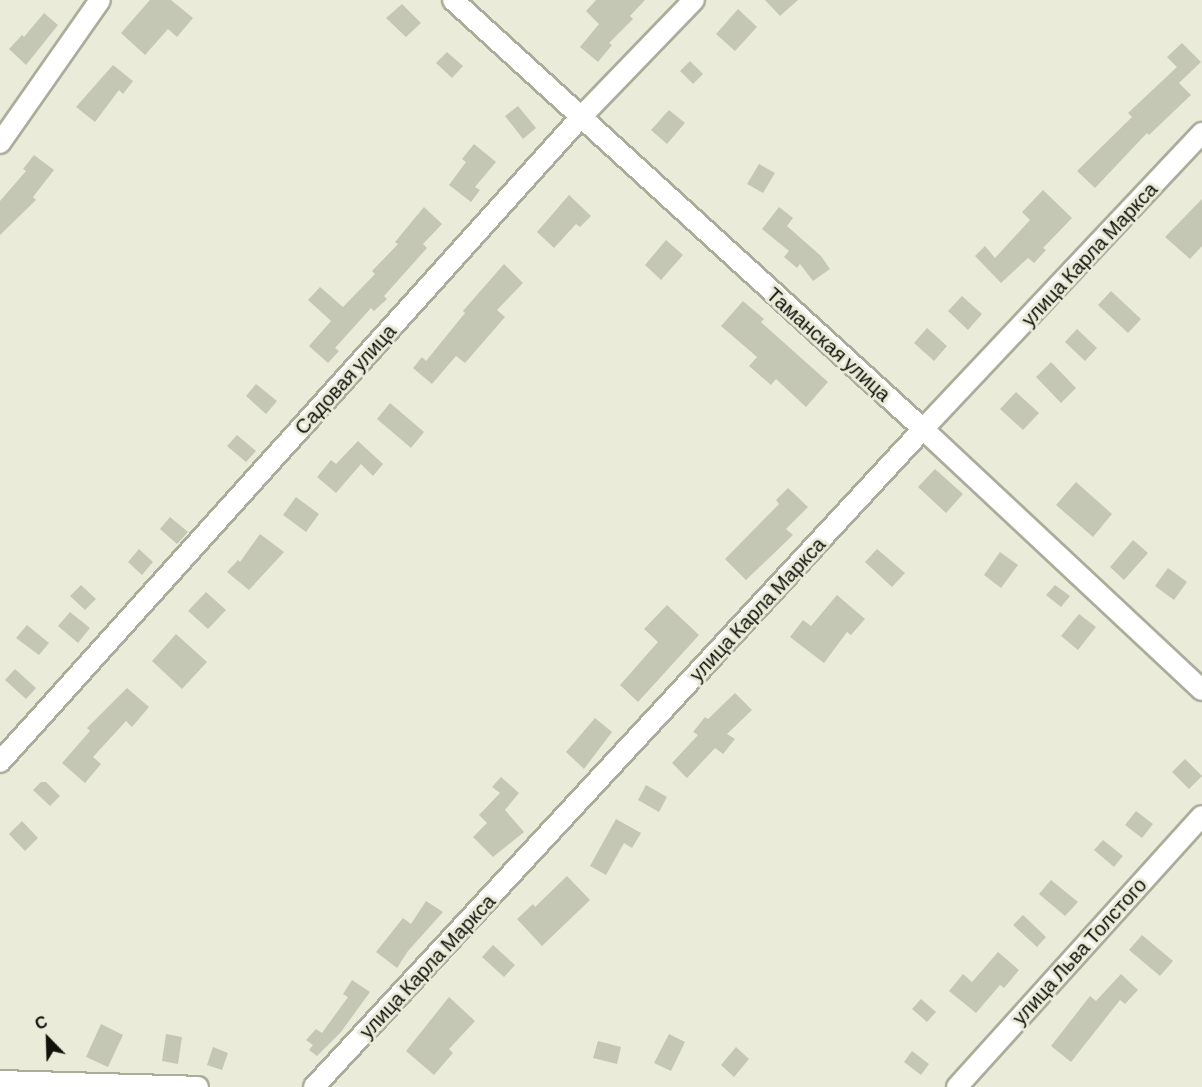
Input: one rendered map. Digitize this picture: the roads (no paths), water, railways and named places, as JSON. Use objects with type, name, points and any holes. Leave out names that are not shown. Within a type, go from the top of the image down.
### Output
[{"type":"street","points":[[0,143],[100,0]]},
{"type":"street","name":"Таманская улица","points":[[453,0],[923,429],[1202,690]]},
{"type":"street","name":"Садовая улица","points":[[0,762],[580,118],[694,0]]},
{"type":"street","name":"улица Карла Маркса","points":[[315,1087],[923,429],[1202,133]]},
{"type":"street","name":"улица Льва Толстого","points":[[957,1087],[1202,816]]},
{"type":"street","points":[[0,1081],[198,1087]]}]
